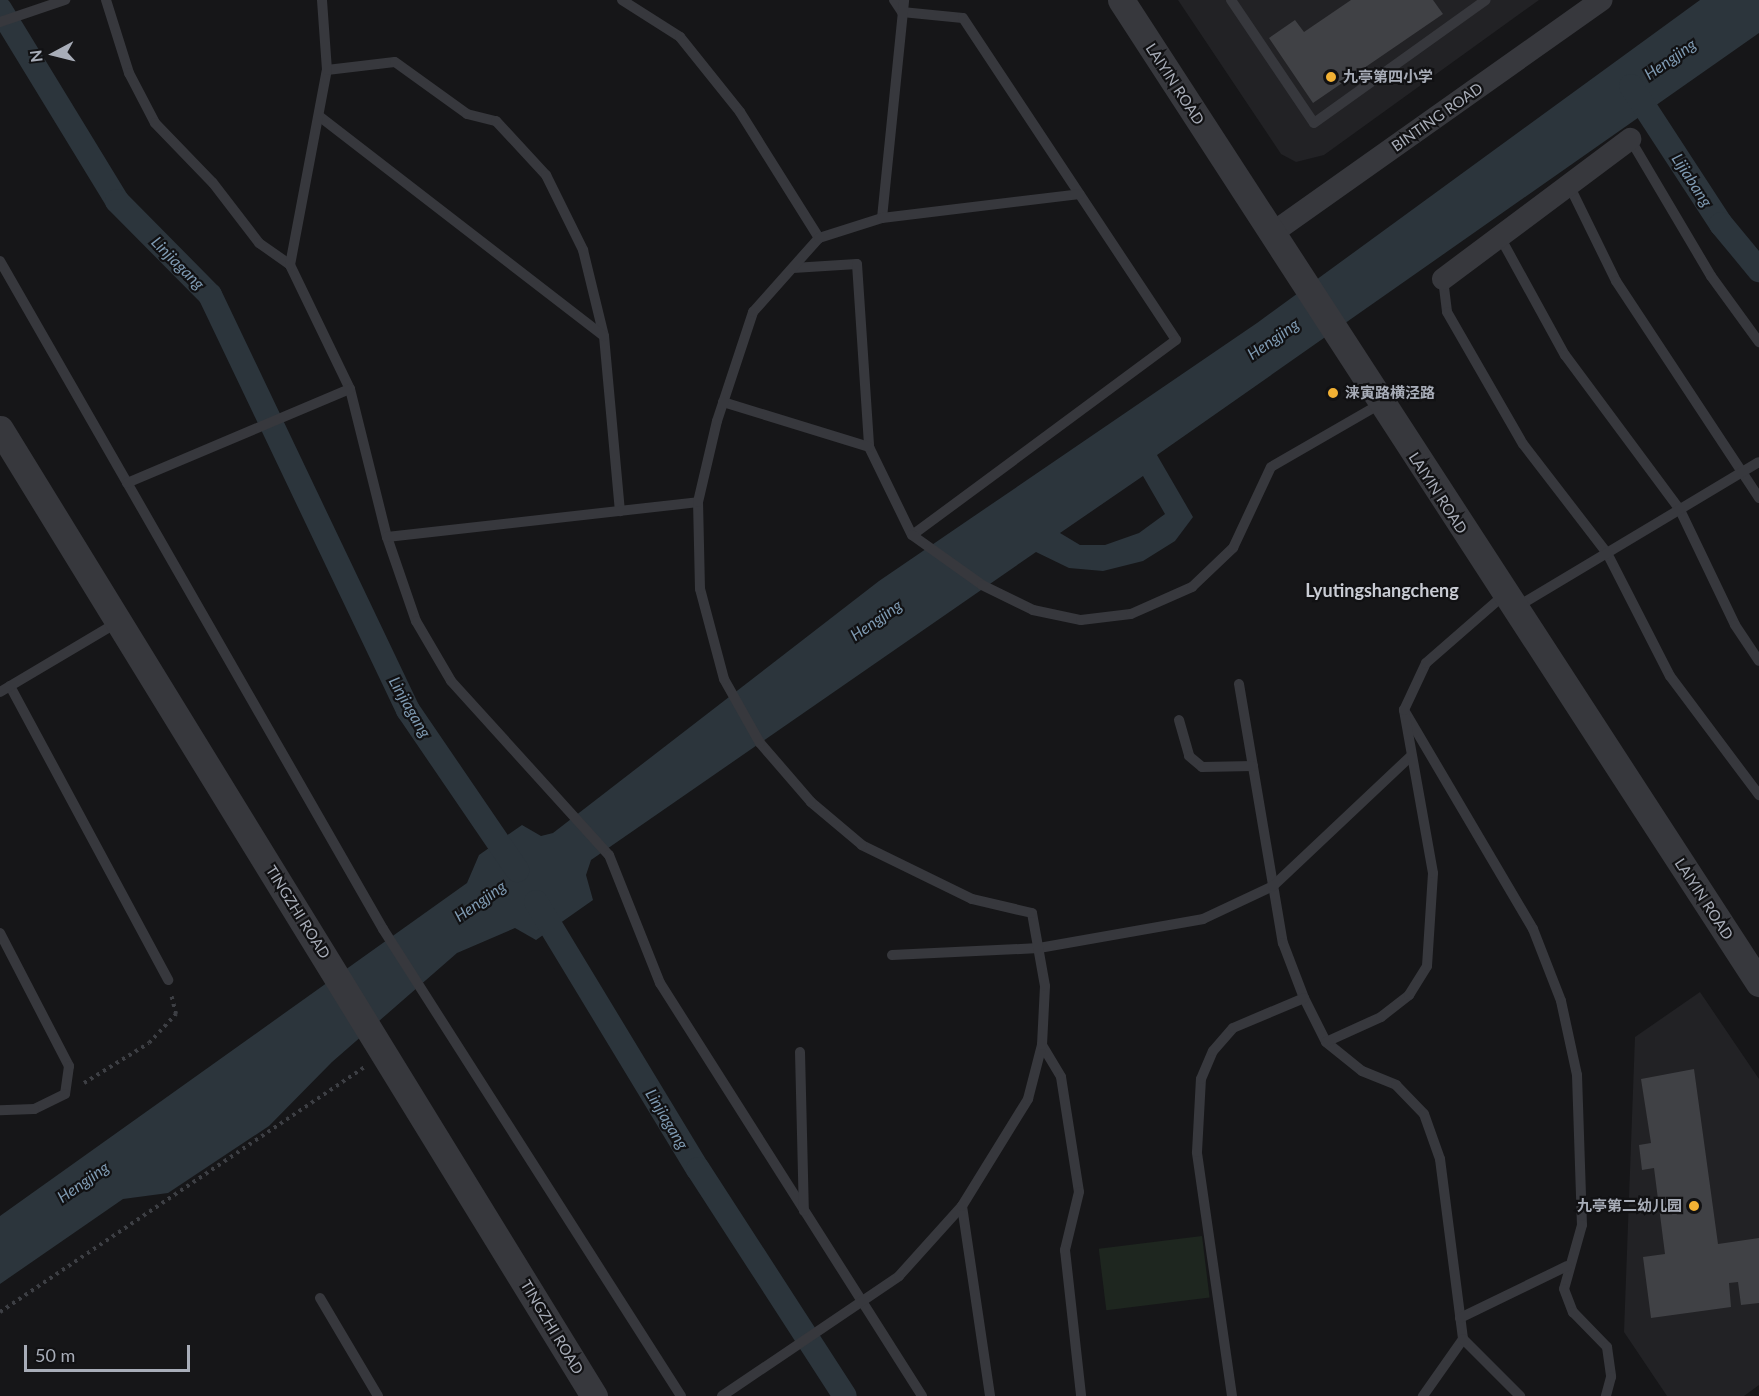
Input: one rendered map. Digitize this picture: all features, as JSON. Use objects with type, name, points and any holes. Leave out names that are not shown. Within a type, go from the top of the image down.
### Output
[{"type":"street","name":"LAIYIN ROAD","points":[[1121,0],[1332,331],[1759,983]]},
{"type":"street","name":"BINTING ROAD","points":[[1271,234],[1602,0]]},
{"type":"street","points":[[1443,279],[1630,139]]},
{"type":"street","name":"TINGZHI ROAD","points":[[0,429],[116,623],[329,961],[594,1396]]},
{"type":"lane","points":[[0,22],[65,0]]},
{"type":"lane","points":[[106,0],[129,73],[154,123],[213,183],[259,243],[290,265],[350,389],[387,537],[416,621],[451,681],[609,855],[660,983],[922,1396]]},
{"type":"lane","points":[[290,265],[327,70],[322,0]]},
{"type":"lane","points":[[622,0],[680,37],[740,112],[819,238]]},
{"type":"lane","points":[[894,0],[902,12]]},
{"type":"lane","points":[[882,218],[903,0]]},
{"type":"lane","points":[[1231,0],[1314,123],[1486,0]]},
{"type":"lane","points":[[902,12],[963,18],[1176,340],[912,535]]},
{"type":"lane","points":[[327,70],[395,62],[467,114],[496,122],[546,175],[583,250],[604,336],[620,511]]},
{"type":"lane","points":[[319,116],[604,336]]},
{"type":"lane","points":[[1630,139],[1712,276],[1759,342]]},
{"type":"lane","points":[[1569,185],[1616,281],[1745,470],[1759,498]]},
{"type":"lane","points":[[722,1396],[841,1319],[899,1276],[962,1206],[1028,1099],[1042,1045],[1045,987],[1032,912],[972,899],[862,845],[812,802],[760,743],[724,679],[700,589],[698,502],[723,402],[753,312],[819,238],[882,218],[1080,194]]},
{"type":"lane","points":[[1500,237],[1564,355],[1680,510],[1735,625],[1759,661]]},
{"type":"lane","points":[[0,261],[383,929],[681,1396]]},
{"type":"lane","points":[[793,268],[857,264],[869,447],[912,535],[982,585],[1033,610],[1081,620],[1131,614],[1192,587],[1233,548],[1271,467],[1380,404]]},
{"type":"lane","points":[[1443,279],[1447,312],[1522,444],[1607,553],[1670,676],[1759,795]]},
{"type":"lane","points":[[127,483],[350,389]]},
{"type":"lane","points":[[723,402],[869,447]]},
{"type":"lane","points":[[1326,1042],[1381,1017],[1409,995],[1427,966],[1433,873],[1410,757],[1404,710],[1426,663],[1510,602],[1607,553],[1759,462]]},
{"type":"lane","points":[[387,537],[698,502]]},
{"type":"lane","points":[[0,692],[116,623]]},
{"type":"lane","points":[[1239,684],[1283,943],[1304,998],[1326,1042],[1362,1071],[1396,1085],[1424,1114],[1440,1159],[1462,1339],[1423,1396]]},
{"type":"lane","points":[[10,686],[168,980]]},
{"type":"lane","points":[[1404,710],[1533,929],[1561,1001],[1577,1075],[1582,1226],[1567,1266],[1564,1289],[1573,1312],[1607,1347],[1611,1377],[1606,1396]]},
{"type":"lane","points":[[1179,720],[1189,756],[1202,767],[1253,765]]},
{"type":"lane","points":[[892,955],[1039,948],[1203,919],[1273,885],[1410,757]]},
{"type":"lane","points":[[0,933],[69,1066],[65,1094],[34,1109],[0,1110]]},
{"type":"lane","points":[[1232,1396],[1197,1152],[1201,1079],[1213,1051],[1233,1028],[1304,998]]},
{"type":"lane","points":[[1042,1045],[1061,1077],[1079,1192],[1065,1250],[1082,1396]]},
{"type":"lane","points":[[800,1052],[804,1211]]},
{"type":"lane","points":[[962,1206],[990,1396]]},
{"type":"lane","points":[[1460,1318],[1567,1266]]},
{"type":"lane","points":[[320,1298],[378,1396]]},
{"type":"lane","points":[[1462,1339],[1520,1396]]},
{"type":"path","points":[[65,1094],[149,1043],[176,1014],[168,980]]},
{"type":"path","points":[[0,1312],[385,1053]]},
{"type":"shaded area","name":"九亭第四小学","points":[[1178,0],[1539,0],[1324,155],[1296,162],[1281,154]]},
{"type":"shaded area","name":"九亭第二幼儿园","points":[[1700,992],[1759,1079],[1759,1385],[1744,1396],[1667,1396],[1624,1332],[1635,1037]]},
{"type":"shaded area","points":[[1202,1236],[1210,1298],[1106,1310],[1099,1249]]},
{"type":"water","name":"Hengjing","points":[[1700,0],[1759,0],[1759,33],[1157,455],[1193,517],[1175,541],[1143,561],[1103,571],[1069,568],[1036,552],[591,860],[586,875],[593,900],[536,940],[515,928],[457,953],[332,1062],[269,1126],[168,1193],[123,1199],[0,1284],[0,1216],[467,883],[479,855],[522,825],[541,836],[553,833],[879,581],[1257,323]],"holes":[[[1143,476],[1165,514],[1139,533],[1105,545],[1080,545],[1060,533]]]},
{"type":"building","points":[[1351,0],[1433,0],[1443,14],[1313,103],[1269,38],[1295,20],[1304,32]]},
{"type":"building","points":[[1694,1069],[1718,1244],[1759,1238],[1759,1303],[1741,1305],[1738,1282],[1729,1283],[1731,1307],[1651,1318],[1643,1257],[1665,1254],[1654,1168],[1642,1170],[1639,1145],[1651,1143],[1641,1079]]},
{"type":"waterway","name":"Linjiagang","points":[[0,9],[117,201],[210,295],[408,710],[517,870]]},
{"type":"waterway","name":"Lijiabang","points":[[1631,86],[1721,224],[1759,270]]},
{"type":"waterway","name":"Linjiagang","points":[[536,902],[698,1169],[845,1396]]},
{"type":"place","name":"九亭第四小学","points":[[1331,77]]},
{"type":"place","name":"涞寅路横泾路","points":[[1333,393]]},
{"type":"place","name":"九亭第二幼儿园","points":[[1694,1206]]},
{"type":"district","name":"Lyutingshangcheng","points":[[1382,590]]}]
